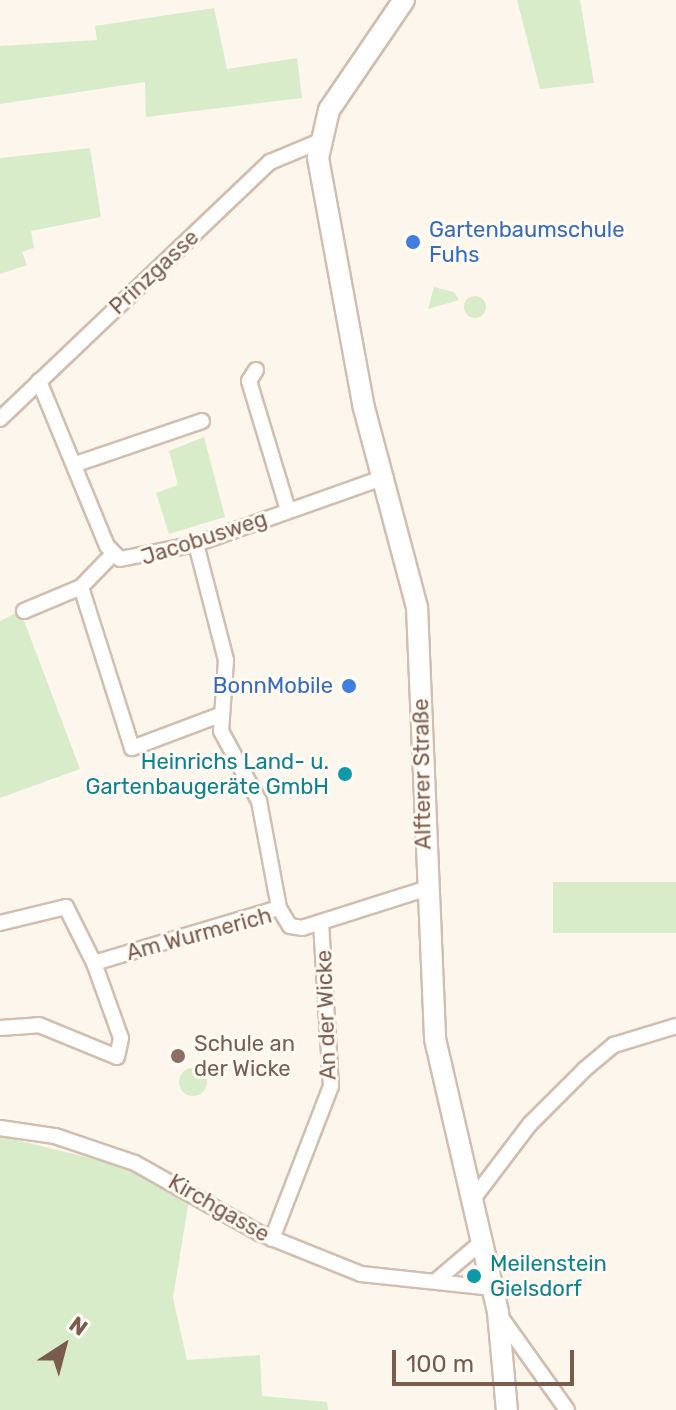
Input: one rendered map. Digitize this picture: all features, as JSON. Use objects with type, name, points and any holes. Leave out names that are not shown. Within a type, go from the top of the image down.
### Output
[{"type":"street","points":[[318,142],[329,110],[404,0]]},
{"type":"street","name":"Prinzgasse","points":[[0,419],[270,162],[318,142]]},
{"type":"street","name":"Alfterer Straße","points":[[318,142],[350,338],[417,607],[425,889],[435,1039],[498,1312],[507,1410]]},
{"type":"street","points":[[256,370],[249,381],[287,507]]},
{"type":"street","name":"Jacobusweg","points":[[39,381],[112,555],[135,562],[196,544],[287,507],[385,477]]},
{"type":"street","points":[[76,464],[202,421]]},
{"type":"street","points":[[196,544],[226,660],[220,715],[227,745],[259,801],[279,908]]},
{"type":"street","points":[[24,611],[81,587],[112,555]]},
{"type":"street","points":[[81,587],[132,748],[220,715]]},
{"type":"street","name":"Am Wurmerich","points":[[94,963],[279,908],[290,926],[321,923],[425,889]]},
{"type":"street","points":[[0,923],[66,907],[94,963],[121,1038],[117,1057],[39,1025],[0,1028]]},
{"type":"street","name":"An der Wicke","points":[[272,1239],[331,1086],[321,923]]},
{"type":"street","points":[[473,1199],[530,1124],[585,1069],[614,1045],[676,1026]]},
{"type":"street","name":"Kirchgasse","points":[[0,1128],[55,1136],[135,1163],[272,1239],[372,1278],[438,1279],[493,1288]]},
{"type":"street","points":[[438,1279],[483,1241]]},
{"type":"street","points":[[498,1312],[567,1410]]},
{"type":"green space","points":[[517,0],[580,0],[594,83],[540,89]]},
{"type":"green space","points":[[214,8],[227,69],[297,58],[302,98],[146,117],[145,82],[0,104],[0,46],[97,40],[95,26]]},
{"type":"green space","points":[[90,148],[101,217],[31,231],[34,248],[22,252],[27,265],[0,274],[0,158]]},
{"type":"green space","points":[[434,287],[454,292],[459,300],[428,309]]},
{"type":"green space","points":[[471,296],[479,296],[486,307],[479,318],[471,318],[464,311],[464,303]]},
{"type":"green space","points":[[204,437],[225,517],[169,534],[156,493],[178,485],[169,451]]},
{"type":"green space","points":[[14,614],[23,618],[80,769],[0,798],[0,621]]},
{"type":"green space","points":[[553,882],[676,882],[676,933],[553,933]]},
{"type":"green space","points":[[193,1068],[203,1072],[207,1082],[203,1092],[193,1096],[183,1092],[179,1082],[183,1072]]},
{"type":"green space","points":[[0,1136],[115,1164],[189,1200],[173,1298],[187,1360],[260,1355],[262,1396],[327,1402],[328,1410],[0,1410]]},
{"type":"place","name":"Gartenbaumschule Fuhs","points":[[413,242]]},
{"type":"place","name":"BonnMobile","points":[[349,686]]},
{"type":"place","name":"Heinrichs Land- u. Gartenbaugeräte GmbH","points":[[345,774]]},
{"type":"place","name":"Schule an der Wicke","points":[[178,1056]]},
{"type":"place","name":"Meilenstein Gielsdorf","points":[[474,1276]]}]
